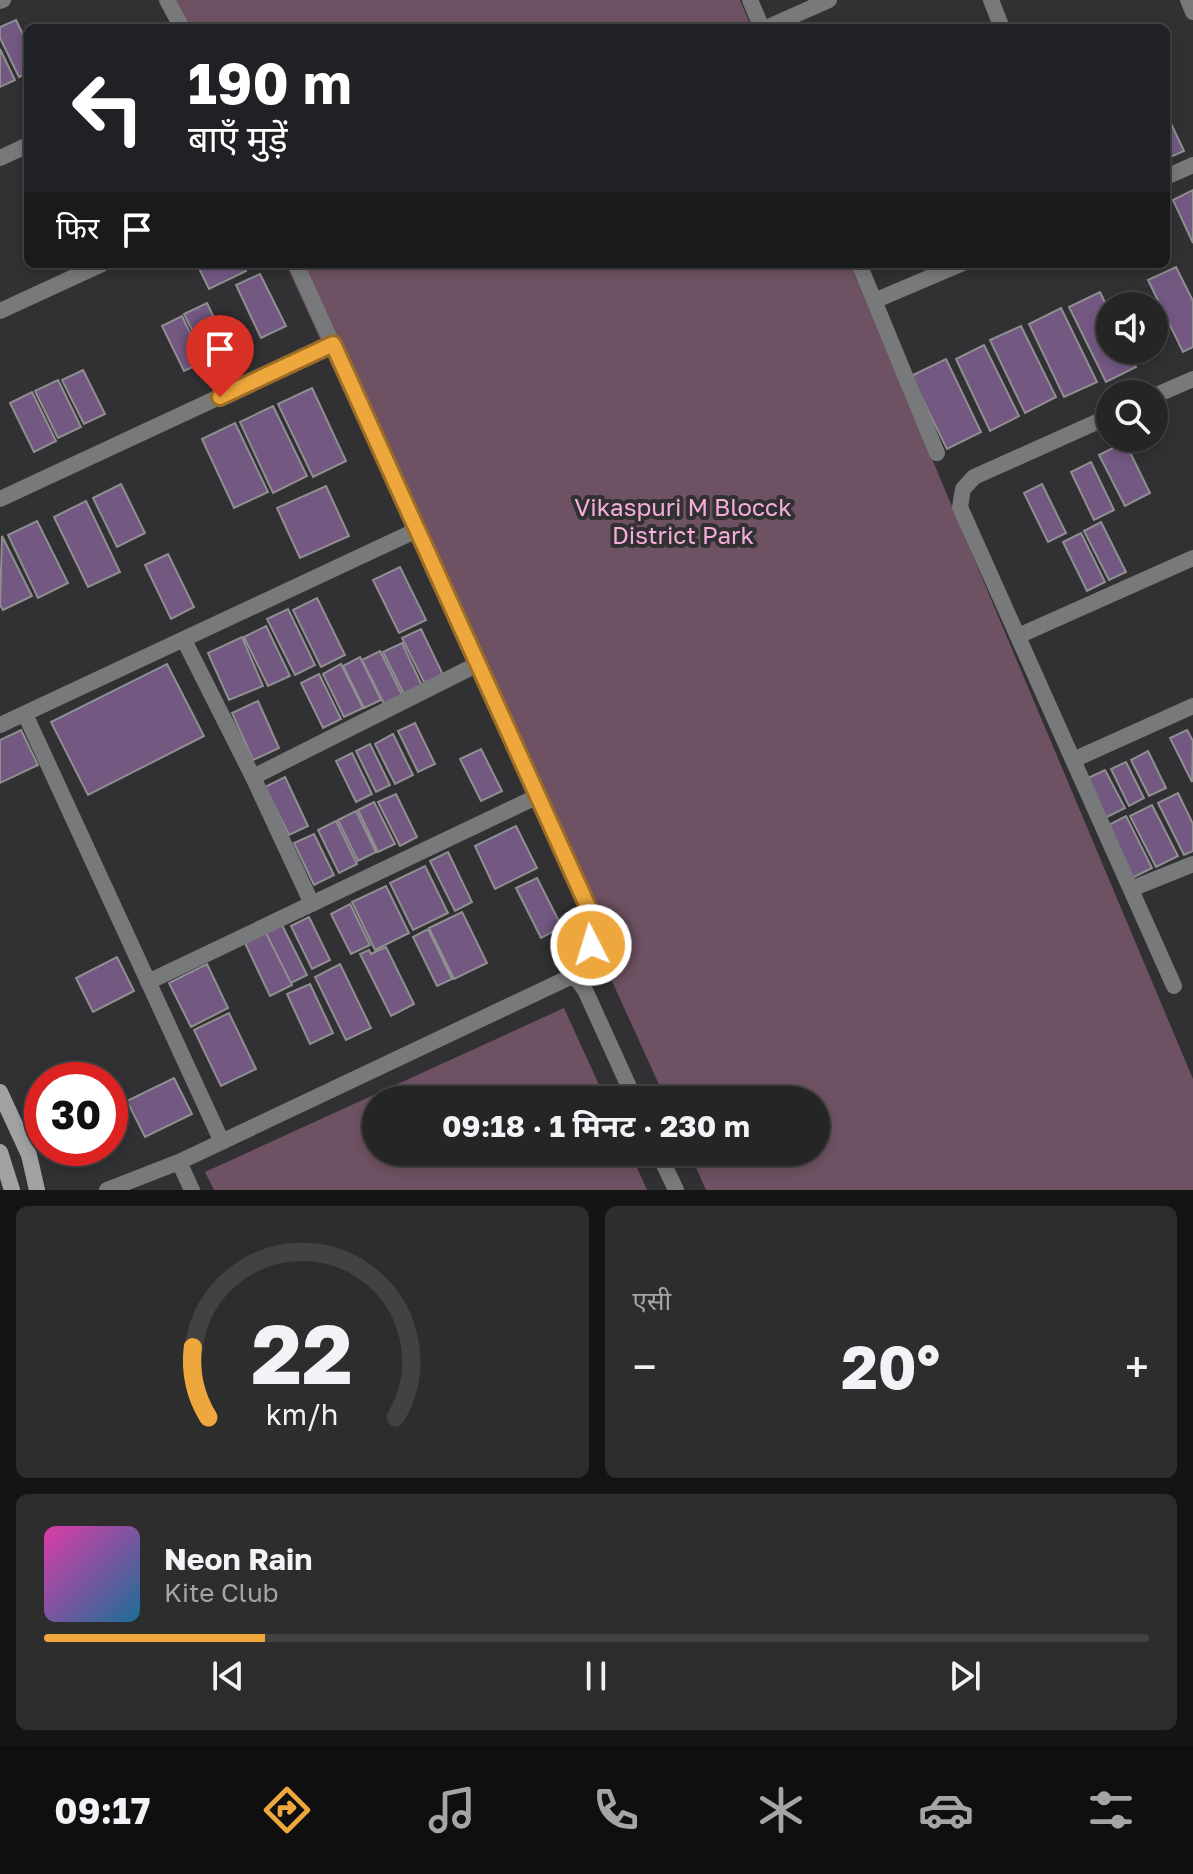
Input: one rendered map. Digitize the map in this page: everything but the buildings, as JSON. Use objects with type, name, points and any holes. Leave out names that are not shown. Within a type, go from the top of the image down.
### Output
[{"type":"street","points":[[167,0],[180,24]]},
{"type":"street","points":[[750,0],[762,24]]},
{"type":"street","points":[[773,24],[829,0]]},
{"type":"street","points":[[991,0],[1000,24]]},
{"type":"street","points":[[1188,0],[1193,12]]},
{"type":"street","points":[[0,158],[24,147]]},
{"type":"street","points":[[1170,175],[1193,165]]},
{"type":"street","points":[[0,311],[93,268]]},
{"type":"street","points":[[298,268],[592,916],[591,945],[576,978]]},
{"type":"street","points":[[861,268],[937,453]]},
{"type":"street","points":[[874,301],[952,268]]},
{"type":"street","points":[[0,499],[333,344]]},
{"type":"street","points":[[1168,390],[1193,379]]},
{"type":"street","points":[[1096,422],[974,477],[963,489],[960,507],[1174,986]]},
{"type":"street","points":[[0,725],[417,530]]},
{"type":"street","points":[[1018,636],[1193,558]]},
{"type":"street","points":[[184,640],[312,904]]},
{"type":"street","points":[[253,777],[478,664]]},
{"type":"street","points":[[1073,760],[1193,706]]},
{"type":"street","points":[[25,714],[222,1142]]},
{"type":"street","points":[[148,982],[538,796]]},
{"type":"street","points":[[1131,889],[1193,864]]},
{"type":"street","points":[[576,978],[628,1086]]},
{"type":"street","points":[[107,1190],[179,1162],[560,981],[576,978]]},
{"type":"street","points":[[0,1092],[29,1155],[37,1190]]},
{"type":"street","points":[[0,1152],[12,1190]]},
{"type":"street","points":[[179,1162],[192,1190]]},
{"type":"street","points":[[665,1166],[676,1190]]},
{"type":"green space","points":[[167,0],[740,0],[750,24],[177,24]]},
{"type":"green space","name":"Vikaspuri M Blocck District Park","points":[[288,268],[852,268],[1193,1079],[1193,1190],[706,1190],[695,1166],[830,1166],[830,1086],[660,1086]]},
{"type":"green space","points":[[564,1008],[600,1086],[393,1086]]},
{"type":"green space","points":[[362,1100],[362,1166],[636,1166],[647,1190],[214,1190],[205,1172]]},
{"type":"route","points":[[220,397],[333,344],[589,909],[594,930],[591,945]]}]
